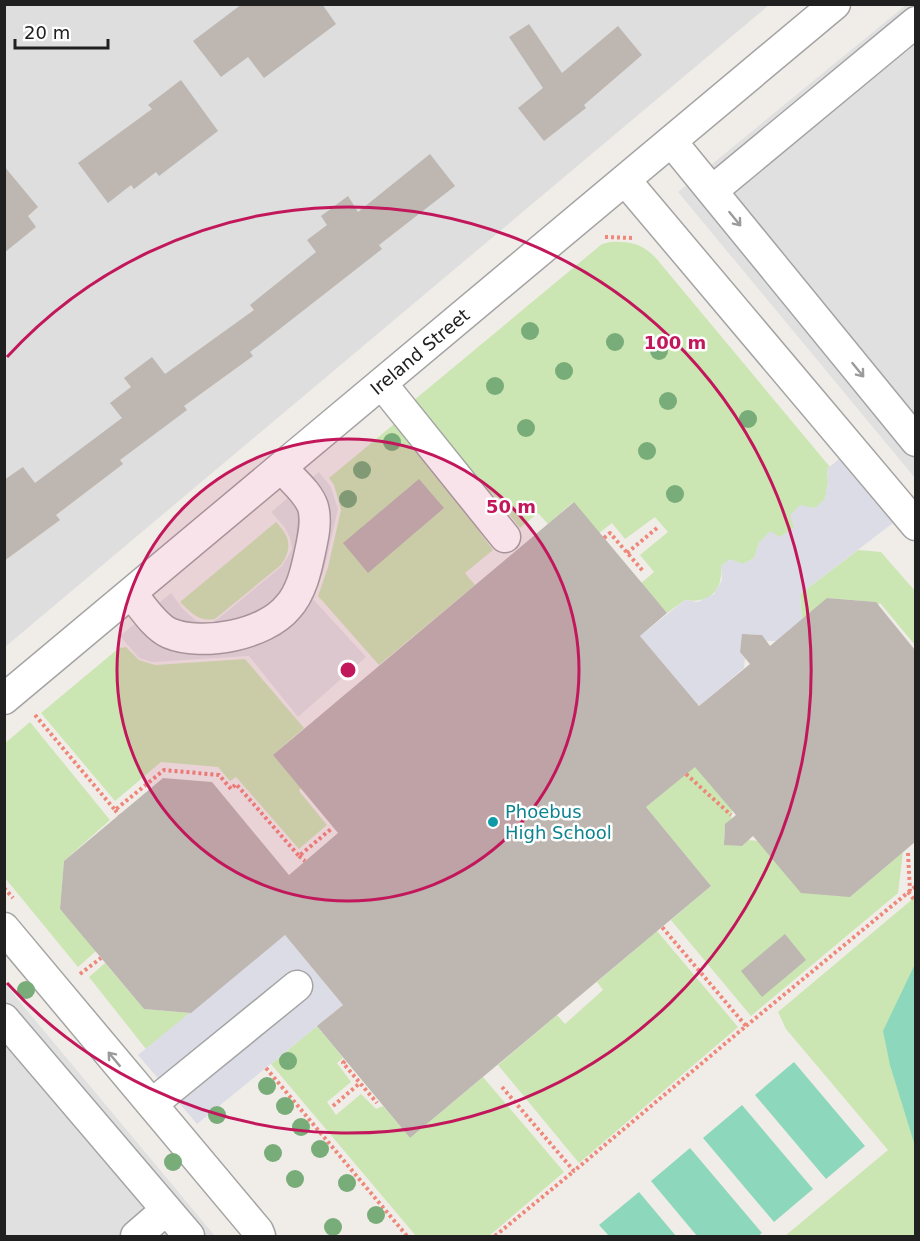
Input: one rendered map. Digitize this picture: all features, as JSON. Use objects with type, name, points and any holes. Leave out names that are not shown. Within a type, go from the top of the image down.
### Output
[{"type":"street","name":"Ireland Street","points":[[4,699],[835,4]]},
{"type":"street","points":[[712,191],[915,22]]},
{"type":"street","points":[[671,141],[915,441]]},
{"type":"street","points":[[625,180],[915,525]]},
{"type":"street","points":[[382,384],[505,537]]},
{"type":"street","points":[[131,593],[161,628],[186,637],[213,638],[240,635],[267,625],[288,607],[300,587],[313,536],[315,514],[312,504],[282,468]]},
{"type":"street","points":[[4,928],[260,1236]]},
{"type":"street","points":[[152,1104],[297,986]]},
{"type":"street","points":[[4,1019],[189,1236]]},
{"type":"street","points":[[136,1236],[166,1210]]},
{"type":"path","points":[[627,553],[657,528]]},
{"type":"path","points":[[604,538],[610,533],[643,571]]},
{"type":"path","points":[[35,715],[119,815]]},
{"type":"path","points":[[115,810],[164,770],[219,775],[231,789],[236,784],[305,861]]},
{"type":"path","points":[[686,774],[731,815]]},
{"type":"path","points":[[299,856],[331,829]]},
{"type":"path","points":[[908,853],[909,891],[915,902]]},
{"type":"path","points":[[495,1236],[915,886]]},
{"type":"path","points":[[662,927],[746,1026]]},
{"type":"path","points":[[345,1061],[343,1063],[377,1103]]},
{"type":"path","points":[[266,1068],[407,1236]]},
{"type":"path","points":[[333,1106],[360,1083]]},
{"type":"path","points":[[502,1087],[574,1171]]},
{"type":"shaded area","points":[[5,5],[769,5],[5,647]]},
{"type":"shaded area","points":[[906,5],[915,5],[915,478],[678,192]]},
{"type":"shaded area","points":[[839,459],[893,523],[800,594],[802,620],[776,641],[766,641],[761,635],[747,634],[742,638],[740,652],[745,658],[744,668],[699,706],[640,636],[685,600],[698,602],[714,594],[722,580],[721,566],[730,559],[743,564],[754,558],[759,543],[770,531],[780,537],[794,528],[790,515],[800,505],[815,508],[825,499],[828,482],[827,469]]},
{"type":"shaded area","points":[[319,472],[331,487],[338,509],[324,570],[313,599],[366,657],[298,717],[249,656],[152,662],[139,658],[120,636],[171,593],[195,620],[204,623],[212,622],[282,566],[292,549],[290,538],[285,528],[271,512]]},
{"type":"shaded area","points":[[285,935],[343,1005],[197,1124],[138,1055]]},
{"type":"shaded area","points":[[5,984],[215,1236],[5,1236]]},
{"type":"green space","points":[[611,242],[635,244],[655,257],[830,467],[827,469],[828,482],[825,499],[794,528],[780,537],[759,543],[754,558],[743,564],[729,560],[721,566],[720,582],[708,598],[685,600],[667,613],[641,583],[654,572],[640,555],[668,532],[655,517],[625,539],[612,523],[599,533],[573,502],[548,524],[538,513],[520,528],[492,493],[485,497],[407,406],[602,244]]},
{"type":"green space","points":[[399,420],[476,515],[471,520],[493,550],[465,573],[475,585],[379,665],[318,596],[328,567],[341,510],[334,485],[329,478]]},
{"type":"green space","points":[[276,522],[288,542],[287,553],[281,565],[215,619],[200,618],[180,602]]},
{"type":"green space","points":[[858,550],[881,552],[915,591],[915,645],[880,603],[878,605],[875,602],[828,598],[802,620],[800,594]]},
{"type":"green space","points":[[126,647],[139,660],[155,665],[245,659],[304,728],[273,755],[301,788],[299,791],[327,825],[299,849],[236,777],[230,781],[218,767],[161,762],[115,801],[41,713],[119,648]]},
{"type":"green space","points":[[30,722],[110,820],[64,861],[60,909],[96,951],[78,967],[5,878],[4,744]]},
{"type":"green space","points":[[695,766],[732,810],[731,820],[725,825],[724,839],[729,845],[742,846],[748,840],[758,841],[850,897],[903,852],[898,893],[751,1016],[671,920],[711,886],[646,807]]},
{"type":"green space","points":[[915,897],[915,1236],[785,1236],[888,1150],[786,1029],[778,1012]]},
{"type":"green space","points":[[657,931],[738,1027],[579,1163],[498,1065],[557,1015],[565,1024],[603,990],[597,982]]},
{"type":"green space","points":[[105,963],[144,1009],[191,1013],[146,1049],[89,977]]},
{"type":"green space","points":[[915,964],[915,1146],[890,1065],[883,1031]]},
{"type":"green space","points":[[317,1026],[343,1058],[337,1063],[351,1082],[327,1102],[336,1115],[361,1094],[376,1109],[383,1106],[410,1138],[483,1077],[564,1172],[489,1236],[416,1236],[271,1064]]},
{"type":"green space","points":[[794,1062],[865,1146],[826,1179],[755,1095]]},
{"type":"green space","points":[[742,1105],[813,1189],[774,1222],[703,1138]]},
{"type":"green space","points":[[690,1148],[762,1233],[758,1236],[697,1236],[651,1181]]},
{"type":"green space","points":[[639,1192],[676,1236],[609,1236],[599,1225]]},
{"type":"building","points":[[242,4],[322,4],[336,24],[264,78],[248,57],[221,77],[193,41]]},
{"type":"building","points":[[529,24],[562,73],[618,26],[642,55],[584,105],[586,108],[544,141],[518,108],[543,88],[509,37]]},
{"type":"building","points":[[181,80],[218,131],[159,176],[156,172],[134,189],[131,185],[108,203],[78,163],[152,109],[148,105]]},
{"type":"building","points":[[430,154],[455,186],[379,245],[382,249],[250,352],[253,356],[184,406],[187,410],[120,460],[123,464],[56,515],[60,520],[4,561],[4,480],[23,467],[35,483],[122,418],[110,403],[131,387],[124,378],[152,357],[165,374],[254,310],[250,305],[316,252],[307,240],[327,225],[321,216],[348,196],[358,212]]},
{"type":"building","points":[[4,166],[38,207],[28,216],[36,227],[4,253]]},
{"type":"building","points":[[419,479],[444,508],[368,573],[343,543]]},
{"type":"building","name":"Phoebus High School","points":[[574,502],[667,613],[640,636],[699,706],[750,664],[740,652],[742,634],[762,635],[770,646],[827,598],[876,602],[915,650],[915,842],[850,897],[801,893],[753,836],[742,846],[724,845],[725,824],[736,815],[695,767],[646,807],[711,886],[410,1138],[317,1026],[343,1005],[285,935],[191,1013],[144,1009],[60,909],[64,861],[163,778],[212,782],[289,875],[338,833],[273,755]]},
{"type":"building","points":[[785,934],[806,960],[762,997],[741,971]]},
{"type":"place","name":"Phoebus High School","points":[[493,822]]}]
